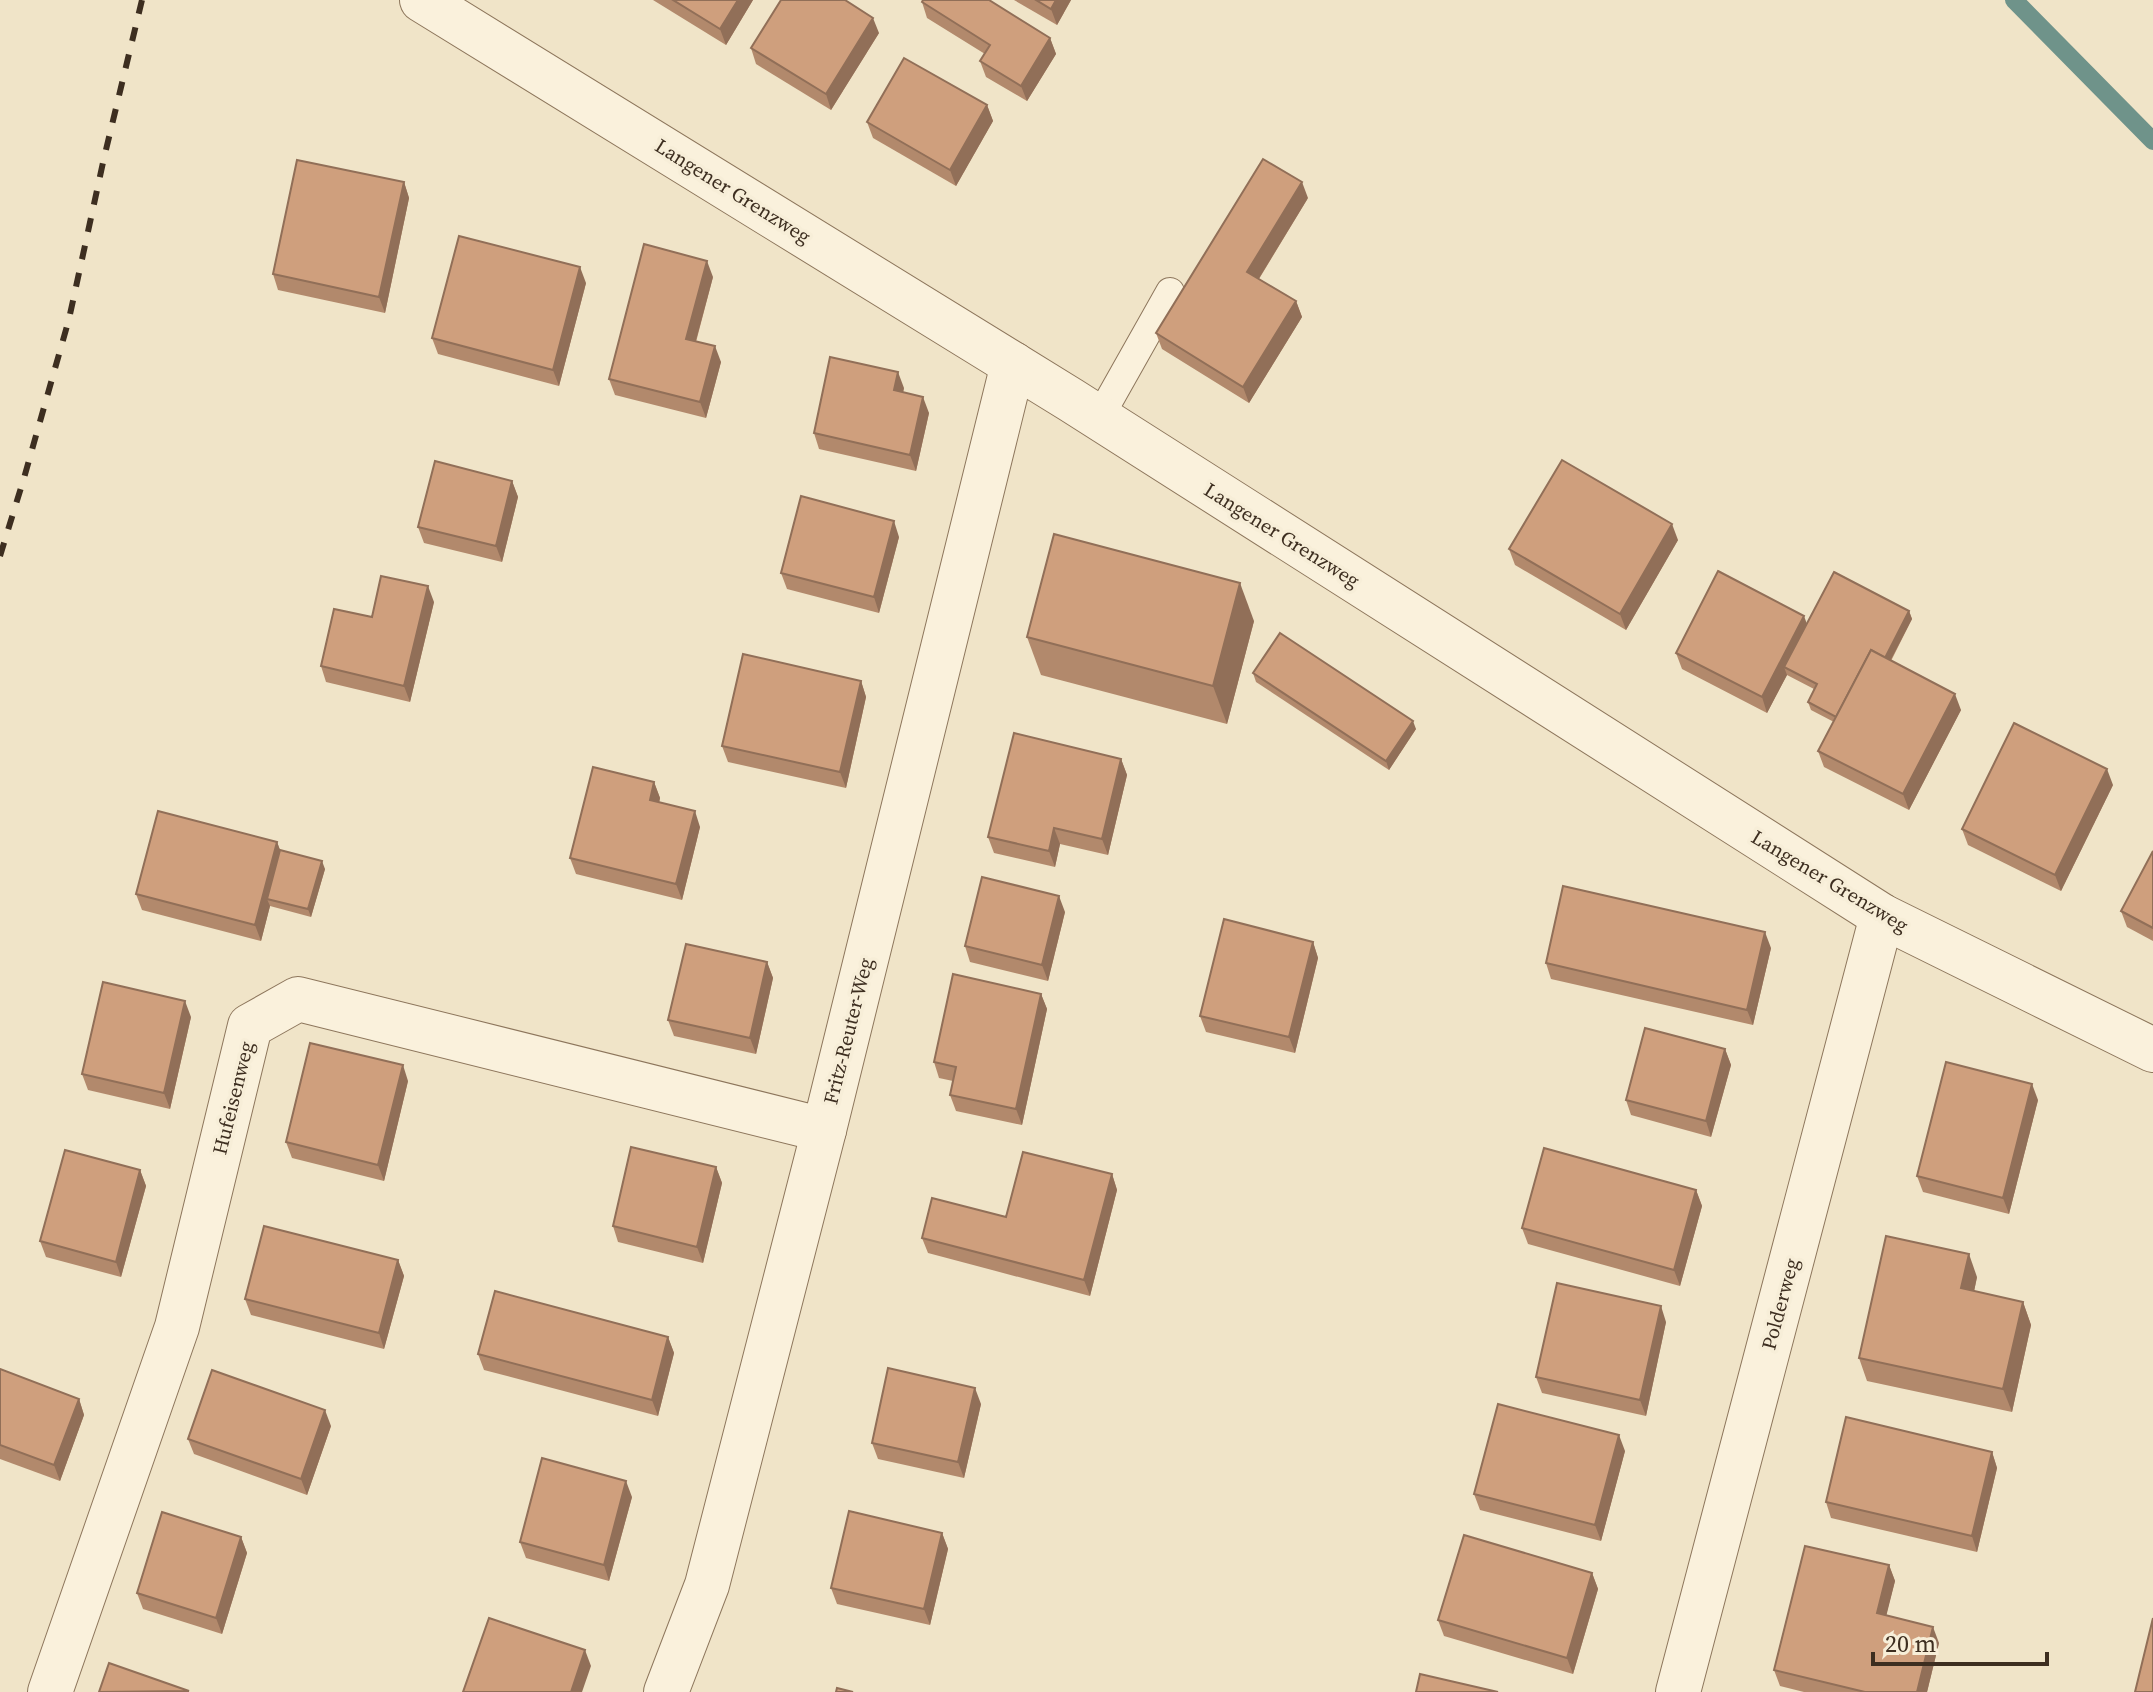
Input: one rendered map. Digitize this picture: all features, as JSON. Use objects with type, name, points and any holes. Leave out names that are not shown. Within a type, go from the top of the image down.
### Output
[{"type":"street","name":"Langener Grenzweg","points":[[422,0],[1013,364],[1882,916],[2153,1050]]},
{"type":"street","name":"Fritz-Reuter-Weg","points":[[666,1692],[707,1585],[824,1130],[1013,364]]},
{"type":"street","name":"Polderweg","points":[[1678,1692],[1882,916]]},
{"type":"street","name":"Hufeisenweg","points":[[50,1692],[177,1327],[250,1026],[298,999],[824,1130]]},
{"type":"lane","points":[[1099,418],[1170,292]]},
{"type":"building","points":[[673,0],[738,0],[720,29]]},
{"type":"building","points":[[781,0],[845,0],[873,18],[826,94],[751,48]]},
{"type":"building","points":[[923,0],[989,0],[1050,38],[1021,86],[980,61],[990,45]]},
{"type":"building","points":[[1036,0],[1056,0],[1051,9]]},
{"type":"building","points":[[904,58],[987,105],[950,170],[867,122]]},
{"type":"building","points":[[1263,159],[1302,182],[1247,272],[1296,301],[1243,387],[1156,333]]},
{"type":"building","points":[[297,160],[404,182],[379,297],[273,274]]},
{"type":"building","points":[[459,236],[580,267],[553,370],[432,338]]},
{"type":"building","points":[[644,244],[707,261],[686,339],[715,346],[700,402],[609,379]]},
{"type":"building","points":[[830,357],[898,372],[894,390],[923,397],[910,455],[814,433]]},
{"type":"building","points":[[1562,460],[1672,524],[1620,614],[1509,549]]},
{"type":"building","points":[[435,461],[512,481],[496,546],[418,527]]},
{"type":"building","points":[[801,496],[894,521],[874,597],[781,573]]},
{"type":"building","points":[[1054,534],[1240,583],[1213,686],[1027,637]]},
{"type":"building","points":[[1718,571],[1804,616],[1762,697],[1676,653]]},
{"type":"building","points":[[1834,572],[1909,611],[1885,658],[1871,650],[1836,717],[1808,702],[1817,684],[1784,667]]},
{"type":"building","points":[[381,576],[428,586],[404,686],[321,666],[334,609],[372,617]]},
{"type":"building","points":[[1280,633],[1413,721],[1386,761],[1253,673]]},
{"type":"building","points":[[1871,650],[1955,694],[1903,794],[1818,751]]},
{"type":"building","points":[[743,654],[861,681],[840,772],[722,746]]},
{"type":"building","points":[[2014,723],[2107,769],[2055,875],[1962,829]]},
{"type":"building","points":[[1014,733],[1121,759],[1102,839],[1054,828],[1049,851],[988,837]]},
{"type":"building","points":[[593,767],[654,782],[650,800],[695,811],[676,884],[570,858]]},
{"type":"building","points":[[158,811],[277,842],[255,925],[136,894]]},
{"type":"building","points":[[280,850],[322,861],[308,909],[267,899]]},
{"type":"building","points":[[2153,851],[2153,928],[2121,911]]},
{"type":"building","points":[[982,877],[1059,896],[1042,965],[965,946]]},
{"type":"building","points":[[1563,886],[1765,932],[1747,1010],[1546,963]]},
{"type":"building","points":[[1224,919],[1313,942],[1289,1037],[1200,1016]]},
{"type":"building","points":[[686,944],[767,962],[750,1038],[668,1020]]},
{"type":"building","points":[[953,974],[1041,994],[1016,1109],[950,1095],[956,1067],[934,1062]]},
{"type":"building","points":[[103,982],[185,1001],[164,1093],[82,1074]]},
{"type":"building","points":[[1645,1028],[1725,1049],[1706,1121],[1626,1100]]},
{"type":"building","points":[[310,1043],[403,1065],[378,1165],[286,1142]]},
{"type":"building","points":[[1946,1062],[2032,1084],[2003,1198],[1917,1176]]},
{"type":"building","points":[[631,1147],[716,1167],[697,1247],[613,1226]]},
{"type":"building","points":[[1544,1148],[1696,1190],[1674,1270],[1522,1228]]},
{"type":"building","points":[[65,1150],[140,1170],[116,1262],[40,1241]]},
{"type":"building","points":[[1023,1152],[1112,1174],[1084,1280],[922,1238],[932,1198],[1006,1217]]},
{"type":"building","points":[[264,1226],[398,1260],[379,1333],[245,1299]]},
{"type":"building","points":[[1886,1236],[1969,1254],[1961,1288],[2023,1302],[2003,1389],[1859,1358]]},
{"type":"building","points":[[1557,1283],[1661,1306],[1640,1400],[1536,1377]]},
{"type":"building","points":[[495,1291],[668,1337],[652,1400],[478,1354]]},
{"type":"building","points":[[888,1368],[975,1388],[958,1462],[872,1443]]},
{"type":"building","points":[[0,1369],[79,1399],[54,1465],[0,1445]]},
{"type":"building","points":[[212,1370],[325,1410],[301,1479],[188,1439]]},
{"type":"building","points":[[1498,1404],[1619,1435],[1595,1525],[1474,1494]]},
{"type":"building","points":[[1846,1417],[1992,1452],[1972,1536],[1826,1502]]},
{"type":"building","points":[[542,1458],[626,1481],[604,1565],[520,1542]]},
{"type":"building","points":[[849,1511],[942,1533],[924,1609],[831,1588]]},
{"type":"building","points":[[162,1512],[241,1537],[216,1618],[137,1593]]},
{"type":"building","points":[[1464,1535],[1592,1573],[1567,1658],[1438,1620]]},
{"type":"building","points":[[1805,1546],[1889,1565],[1877,1613],[1933,1627],[1917,1692],[1865,1692],[1774,1670]]},
{"type":"building","points":[[489,1618],[585,1650],[571,1692],[463,1692]]},
{"type":"building","points":[[2153,1618],[2153,1692],[2135,1692]]},
{"type":"building","points":[[109,1663],[189,1691],[99,1692]]},
{"type":"building","points":[[1420,1674],[1498,1692],[1416,1692]]},
{"type":"waterway","points":[[2014,0],[2153,141]]},
{"type":"railway","points":[[0,556],[69,319],[142,0]]}]
